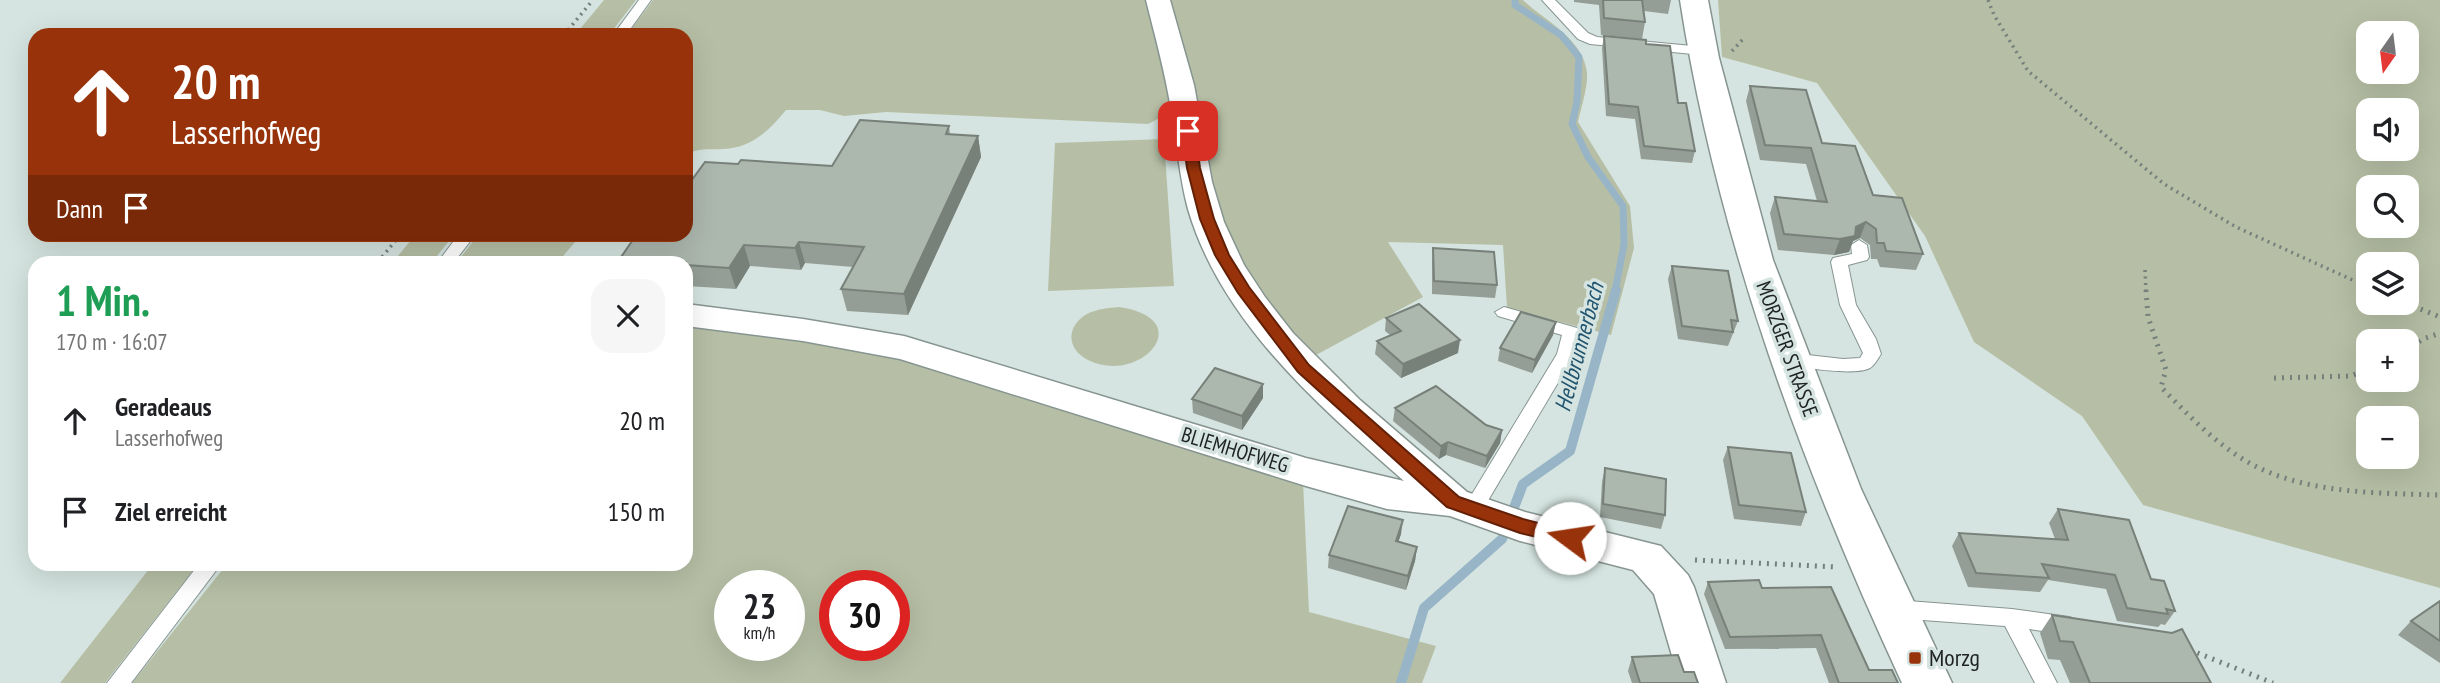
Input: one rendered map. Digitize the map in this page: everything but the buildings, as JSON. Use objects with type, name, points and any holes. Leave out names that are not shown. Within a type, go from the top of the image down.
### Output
[{"type":"street","points":[[1158,0],[1178,75],[1194,168],[1207,219],[1222,255],[1243,290],[1304,369],[1485,514]]},
{"type":"street","name":"MORZGER STRASSE","points":[[1694,0],[1703,51],[1755,260],[1839,489],[1927,683]]},
{"type":"street","name":"BLIEMHOFWEG","points":[[693,317],[803,330],[904,348],[1306,472],[1387,494],[1485,514],[1646,557]]},
{"type":"street","points":[[1646,557],[1673,587],[1703,683]]},
{"type":"lane","points":[[624,28],[646,0]]},
{"type":"lane","points":[[1548,0],[1583,36],[1595,41],[1703,51]]},
{"type":"lane","points":[[451,256],[462,242]]},
{"type":"lane","points":[[1790,359],[1843,365],[1865,363],[1872,354],[1867,339],[1848,305],[1839,262],[1861,257],[1859,245]]},
{"type":"lane","points":[[1485,514],[1566,354],[1571,332],[1504,313]]},
{"type":"lane","points":[[118,683],[206,571]]},
{"type":"lane","points":[[1891,608],[2012,618],[2092,629]]},
{"type":"lane","points":[[2012,618],[2046,683]]},
{"type":"path","points":[[570,28],[593,0]]},
{"type":"path","points":[[1988,0],[1994,15],[2028,71],[2164,184],[2236,227],[2356,282]]},
{"type":"path","points":[[383,256],[394,242]]},
{"type":"path","points":[[2145,270],[2148,317],[2166,370],[2161,387],[2196,423],[2247,461],[2294,481],[2440,495]]},
{"type":"path","points":[[2419,308],[2440,317]]},
{"type":"path","points":[[2419,342],[2440,333]]},
{"type":"path","points":[[2274,378],[2356,374]]},
{"type":"path","points":[[1646,557],[1850,568]]},
{"type":"path","points":[[2183,648],[2273,683]]},
{"type":"green space","points":[[604,0],[636,0],[614,28],[581,28]]},
{"type":"green space","points":[[653,0],[1523,0],[1571,40],[1579,50],[1587,79],[1578,122],[1630,206],[1634,248],[1611,335],[1507,308],[1503,245],[1388,242],[1423,297],[1305,361],[1219,239],[1190,111],[1171,112],[1148,124],[886,112],[844,116],[820,110],[786,110],[773,125],[751,142],[733,148],[693,152],[693,28],[632,28]]},
{"type":"green space","points":[[1718,0],[2440,0],[2440,588],[2143,505],[2082,416],[1974,342],[1925,236],[1817,83],[1722,57]]},
{"type":"green space","points":[[1164,139],[1174,286],[1048,291],[1055,143]]},
{"type":"green space","points":[[409,242],[448,242],[437,256],[398,256]]},
{"type":"green space","points":[[473,242],[575,242],[563,256],[462,256]]},
{"type":"green space","points":[[1119,307],[1143,314],[1156,324],[1158,336],[1153,348],[1142,358],[1126,364],[1108,366],[1088,360],[1072,344],[1075,325],[1091,312]]},
{"type":"green space","points":[[693,321],[859,345],[1303,481],[1309,612],[1436,646],[1422,683],[132,683],[221,571],[693,571]]},
{"type":"green space","points":[[148,571],[193,571],[105,683],[60,683]]},
{"type":"waterway","name":"Hellbrunnerbach","points":[[1515,0],[1515,5],[1561,35],[1579,57],[1577,102],[1572,124],[1588,157],[1623,206],[1624,244],[1615,292]]},
{"type":"waterway","name":"Hellbrunnerbach","points":[[1401,683],[1424,608],[1502,539],[1523,484],[1570,451],[1616,290]]},
{"type":"place","name":"Morzg","points":[[1915,658]]},
{"type":"route","points":[[1188,131],[1207,219],[1222,255],[1243,290],[1304,369],[1453,502],[1520,526],[1570,538]]}]
